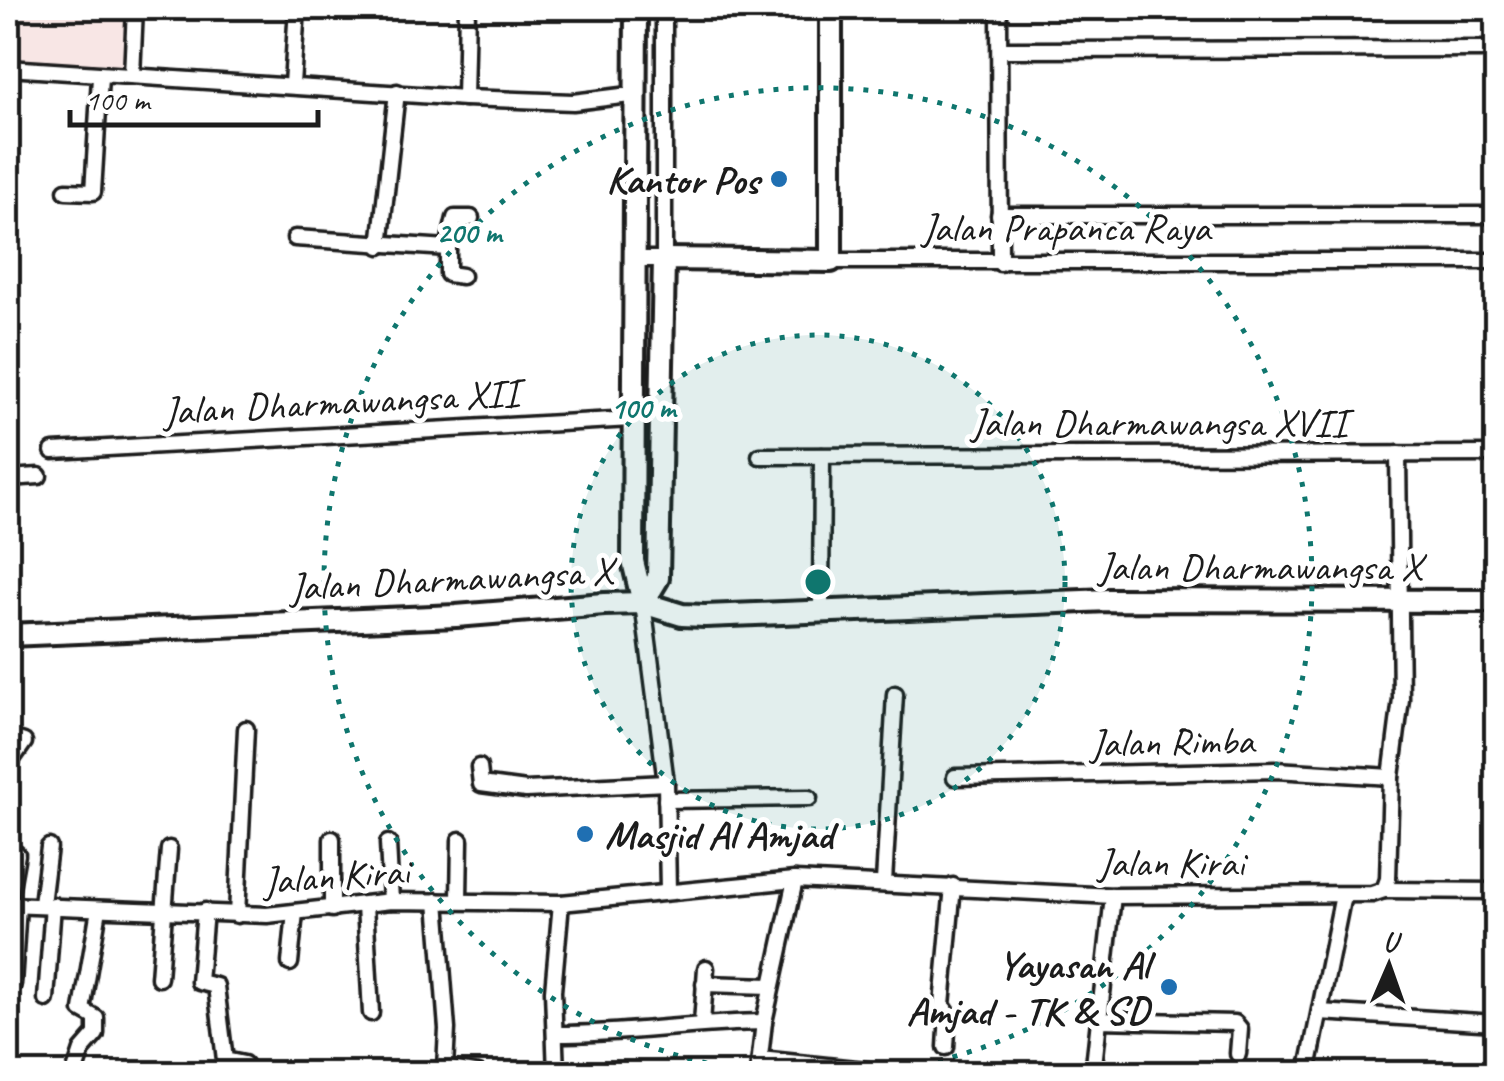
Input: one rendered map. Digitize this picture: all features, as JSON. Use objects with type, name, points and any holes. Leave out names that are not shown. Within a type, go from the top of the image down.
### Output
[{"type":"street","points":[[132,76],[135,8]]},
{"type":"street","points":[[292,84],[297,8]]},
{"type":"street","points":[[465,98],[466,8]]},
{"type":"street","points":[[636,8],[633,561],[643,603],[666,783],[668,891]]},
{"type":"street","points":[[643,603],[658,578],[664,8]]},
{"type":"street","points":[[831,8],[831,261]]},
{"type":"street","points":[[1000,8],[1000,263]]},
{"type":"street","points":[[1000,50],[1496,49]]},
{"type":"street","points":[[8,68],[465,98],[573,102],[638,94]]},
{"type":"street","points":[[66,192],[94,192],[100,77]]},
{"type":"street","points":[[380,246],[397,92]]},
{"type":"street","points":[[999,215],[1496,215]]},
{"type":"street","points":[[462,276],[448,274],[448,248],[455,218],[470,218]]},
{"type":"street","points":[[295,238],[448,248]]},
{"type":"street","name":"Jalan Prapanca Raya","points":[[635,259],[1000,263],[1496,261]]},
{"type":"street","name":"Jalan Dharmawangsa XII","points":[[53,450],[632,419]]},
{"type":"street","points":[[1384,890],[1388,879],[1390,776],[1401,699],[1398,454]]},
{"type":"street","name":"Jalan Dharmawangsa XVII","points":[[760,456],[1496,454]]},
{"type":"street","points":[[822,456],[822,611]]},
{"type":"street","points":[[8,478],[39,476]]},
{"type":"street","name":"Jalan Dharmawangsa X","points":[[8,635],[643,603],[682,616],[1109,600],[1496,601]]},
{"type":"street","points":[[884,882],[895,694]]},
{"type":"street","points":[[237,915],[246,729]]},
{"type":"street","points":[[8,738],[21,738],[21,750],[8,764]]},
{"type":"street","points":[[478,767],[481,784],[526,790],[666,783]]},
{"type":"street","name":"Jalan Rimba","points":[[955,777],[1276,770],[1390,776]]},
{"type":"street","points":[[666,800],[809,798]]},
{"type":"street","points":[[332,839],[332,909]]},
{"type":"street","points":[[460,840],[460,900]]},
{"type":"street","points":[[388,843],[391,901]]},
{"type":"street","points":[[46,998],[49,848]]},
{"type":"street","points":[[158,978],[169,850]]},
{"type":"street","points":[[13,984],[11,904],[17,854]]},
{"type":"street","points":[[795,880],[764,1022],[759,1066],[903,1074]]},
{"type":"street","name":"Jalan Kirai","points":[[11,904],[237,915],[391,901],[562,903],[795,880],[1113,896],[1496,891]]},
{"type":"street","points":[[946,1047],[948,1014],[942,1005],[953,886]]},
{"type":"street","points":[[1307,1074],[1344,895]]},
{"type":"street","points":[[1093,1074],[1113,896]]},
{"type":"street","points":[[437,900],[447,1029],[444,1067],[479,1074]]},
{"type":"street","points":[[556,1074],[553,992],[562,903]]},
{"type":"street","points":[[365,905],[370,1013]]},
{"type":"street","points":[[74,1074],[82,1050],[96,1034],[96,1018],[83,1014],[82,1007],[100,908]]},
{"type":"street","points":[[205,912],[199,982],[216,986],[225,1060],[244,1064],[248,1074]]},
{"type":"street","points":[[290,963],[295,912]]},
{"type":"street","points":[[702,1023],[706,968]]},
{"type":"street","points":[[704,984],[771,986]]},
{"type":"street","points":[[1320,1012],[1496,1023]]},
{"type":"street","points":[[1098,1020],[1235,1023],[1240,1029],[1238,1054]]},
{"type":"street","points":[[557,1034],[624,1034],[702,1023],[764,1022]]},
{"type":"shaded area","points":[[8,8],[135,8],[133,68],[8,59]]},
{"type":"place","name":"Kantor Pos","points":[[779,179]]},
{"type":"place","name":"Masjid Al Amjad","points":[[585,834]]},
{"type":"place","name":"Yayasan Al Amjad - TK & SD","points":[[1169,987]]}]
